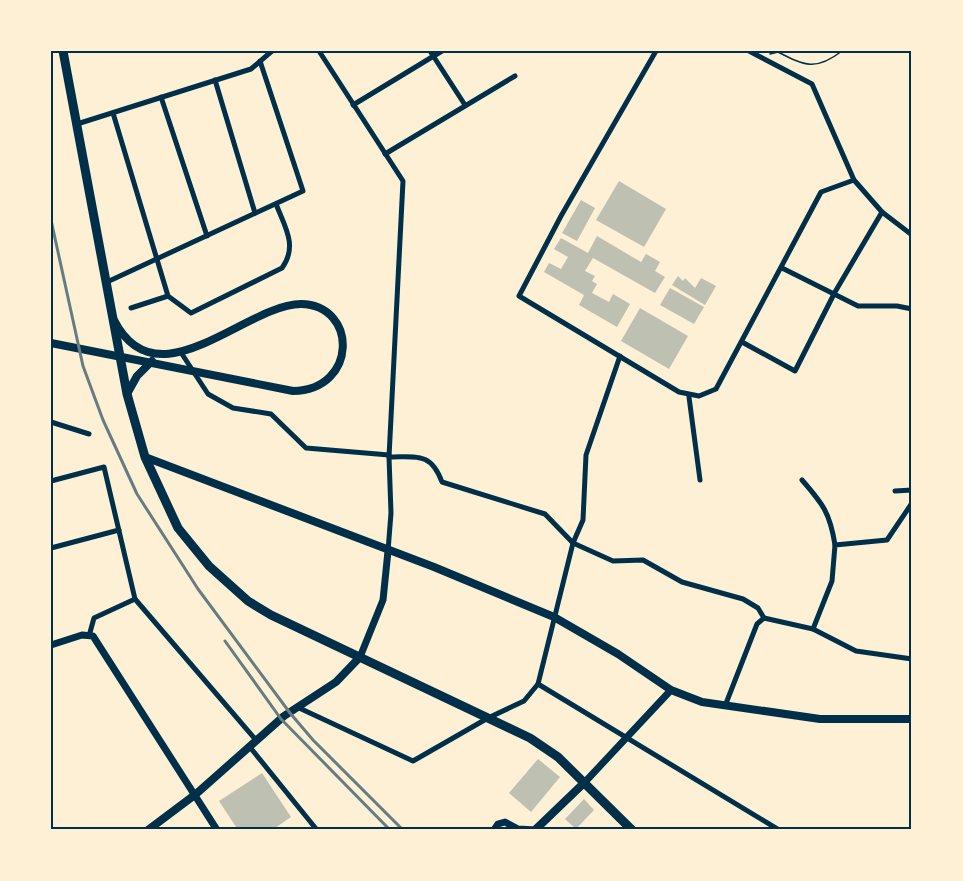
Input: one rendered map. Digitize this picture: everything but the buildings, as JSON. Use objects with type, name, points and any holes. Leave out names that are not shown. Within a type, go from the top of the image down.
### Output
[{"type":"highway","points":[[63,51],[127,394],[145,457],[178,528],[209,566],[228,584],[271,615],[530,738],[558,757],[632,830]]},
{"type":"main road","points":[[51,343],[293,391],[312,389],[329,380],[336,372],[344,351],[339,330],[334,321],[318,308],[308,305],[298,304],[275,311],[214,340],[162,354],[133,345],[112,317]]},
{"type":"main road","points":[[127,394],[144,368],[162,354]]},
{"type":"main road","points":[[145,457],[554,617],[618,654],[671,690],[702,702],[820,718],[912,719]]},
{"type":"main road","points":[[148,830],[196,794],[297,707],[336,682],[360,657]]},
{"type":"main road","points":[[537,830],[585,782]]},
{"type":"street","points":[[77,124],[251,69],[272,51]]},
{"type":"street","points":[[353,105],[432,53],[442,51]]},
{"type":"street","points":[[656,51],[561,216],[519,296],[689,396],[699,396],[716,389],[821,192],[854,180]]},
{"type":"street","points":[[750,51],[812,84],[854,180],[882,212],[912,235]]},
{"type":"street","points":[[322,52],[353,105],[403,181],[389,456],[391,513],[388,551],[383,600],[360,657]]},
{"type":"street","points":[[432,53],[465,105]]},
{"type":"street","points":[[107,282],[303,191],[260,61]]},
{"type":"street","points":[[385,154],[515,76]]},
{"type":"street","points":[[215,80],[255,213]]},
{"type":"street","points":[[161,97],[207,236]]},
{"type":"street","points":[[113,113],[168,296],[191,313],[282,268],[289,257],[291,243],[276,204]]},
{"type":"street","points":[[742,342],[795,371],[835,292],[882,212]]},
{"type":"street","points":[[782,268],[835,292],[858,306],[897,306],[912,309]]},
{"type":"street","points":[[131,308],[168,296]]},
{"type":"street","points":[[180,351],[208,394],[233,408],[272,414],[306,448],[422,457],[436,465],[441,482],[545,514],[573,543],[613,561],[643,560],[682,582],[743,599],[758,608],[764,618],[813,629],[856,651],[912,658]]},
{"type":"street","points":[[297,707],[413,761],[488,718],[524,701],[538,684],[573,543],[583,520],[586,455],[620,356]]},
{"type":"street","points":[[689,396],[700,480]]},
{"type":"street","points":[[51,422],[89,434]]},
{"type":"street","points":[[51,481],[104,467],[135,598],[253,743],[317,830]]},
{"type":"street","points":[[802,480],[826,508],[831,519],[835,545],[832,581],[813,629]]},
{"type":"street","points":[[895,491],[912,490]]},
{"type":"street","points":[[835,545],[887,540],[912,503]]},
{"type":"street","points":[[51,548],[118,530]]},
{"type":"street","points":[[89,636],[94,618],[135,598]]},
{"type":"street","points":[[724,706],[757,624],[764,618]]},
{"type":"street","points":[[51,645],[75,636],[93,636],[217,830]]},
{"type":"street","points":[[538,684],[779,830]]},
{"type":"street","points":[[585,782],[671,690]]},
{"type":"street","points":[[494,830],[498,824],[505,822],[518,829],[537,830]]},
{"type":"path","points":[[761,57],[778,52],[803,65],[818,65],[842,51]]},
{"type":"railway","points":[[51,220],[83,366],[103,420],[137,494],[198,589],[290,713],[313,740],[403,830]]},
{"type":"railway","points":[[225,641],[281,719],[390,830]]}]
